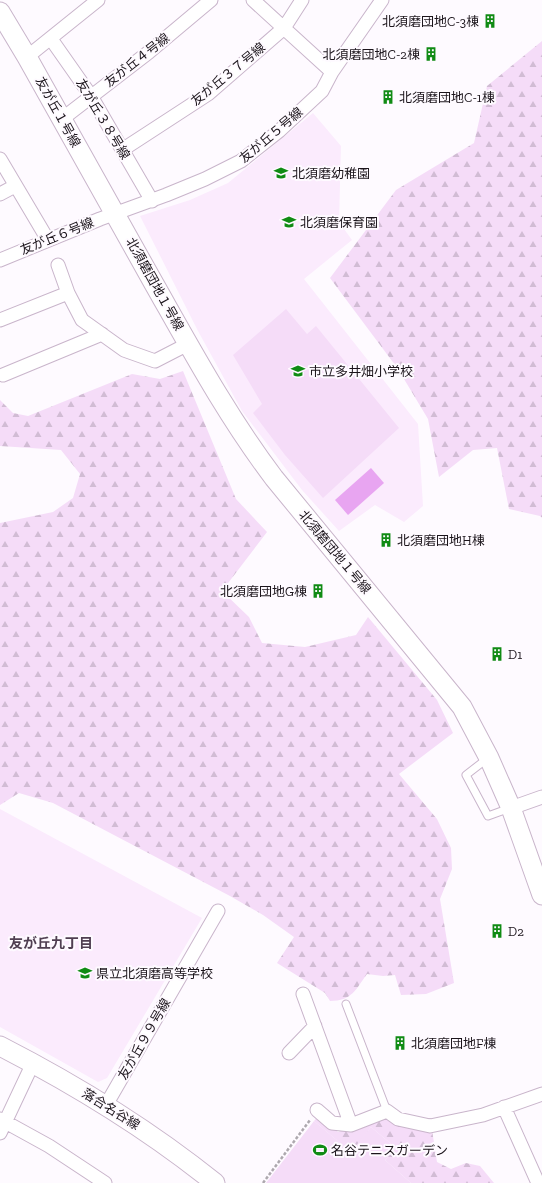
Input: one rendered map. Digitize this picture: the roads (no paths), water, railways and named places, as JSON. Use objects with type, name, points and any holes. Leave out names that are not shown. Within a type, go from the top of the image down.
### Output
[{"type":"street","points":[[28,57],[98,0]]},
{"type":"street","name":"友が丘４号線","points":[[62,119],[149,52],[211,0]]},
{"type":"street","points":[[253,0],[332,72]]},
{"type":"street","name":"友が丘３７号線","points":[[122,150],[208,94],[284,28],[302,0]]},
{"type":"street","name":"友が丘５号線","points":[[115,214],[152,201],[205,179],[241,161],[279,131],[322,91],[332,72],[382,0]]},
{"type":"street","name":"友が丘１号線","points":[[0,12],[28,57],[115,214]]},
{"type":"street","name":"友が丘３８号線","points":[[51,39],[90,96],[152,201]]},
{"type":"street","points":[[0,159],[48,240]]},
{"type":"street","points":[[0,194],[15,186]]},
{"type":"street","name":"友が丘６号線","points":[[0,260],[115,214]]},
{"type":"street","name":"北須磨団地１号線","points":[[115,214],[188,344],[227,410],[255,453],[462,706],[489,758],[511,808],[542,895]]},
{"type":"street","points":[[58,265],[68,293],[82,320],[124,350],[155,361],[188,344]]},
{"type":"street","points":[[0,320],[68,293]]},
{"type":"street","points":[[3,375],[102,334]]},
{"type":"street","points":[[511,808],[542,797]]},
{"type":"street","name":"友が丘９９号線","points":[[106,1105],[218,911]]},
{"type":"street","points":[[303,994],[351,1125]]},
{"type":"street","points":[[289,1053],[315,1026]]},
{"type":"street","name":"落合名谷線","points":[[0,1046],[106,1105],[145,1130],[215,1183]]},
{"type":"street","points":[[33,1063],[2,1125],[49,1146],[105,1183]]},
{"type":"street","points":[[317,1110],[332,1123],[351,1125],[387,1111],[398,1119],[430,1126],[482,1115],[542,1094]]},
{"type":"street","points":[[504,1107],[538,1183]]},
{"type":"lane","points":[[489,758],[466,775],[488,816],[511,808]]},
{"type":"lane","points":[[346,1004],[387,1111]]},
{"type":"place","name":"北須磨団地C-3棟","points":[[490,21]]},
{"type":"place","name":"北須磨団地C-2棟","points":[[431,54]]},
{"type":"place","name":"北須磨団地C-1棟","points":[[388,97]]},
{"type":"place","name":"北須磨幼稚園","points":[[281,173]]},
{"type":"place","name":"北須磨保育園","points":[[289,222]]},
{"type":"place","name":"市立多井畑小学校","points":[[298,371]]},
{"type":"place","name":"北須磨団地H棟","points":[[386,540]]},
{"type":"place","name":"北須磨団地G棟","points":[[318,591]]},
{"type":"place","name":"D1","points":[[497,654]]},
{"type":"place","name":"D2","points":[[497,931]]},
{"type":"place","name":"県立北須磨高等学校","points":[[85,973]]},
{"type":"place","name":"北須磨団地F棟","points":[[400,1043]]},
{"type":"place","name":"名谷テニスガーデン","points":[[320,1150]]},
{"type":"district","name":"友が丘九丁目","points":[[51,943]]}]
